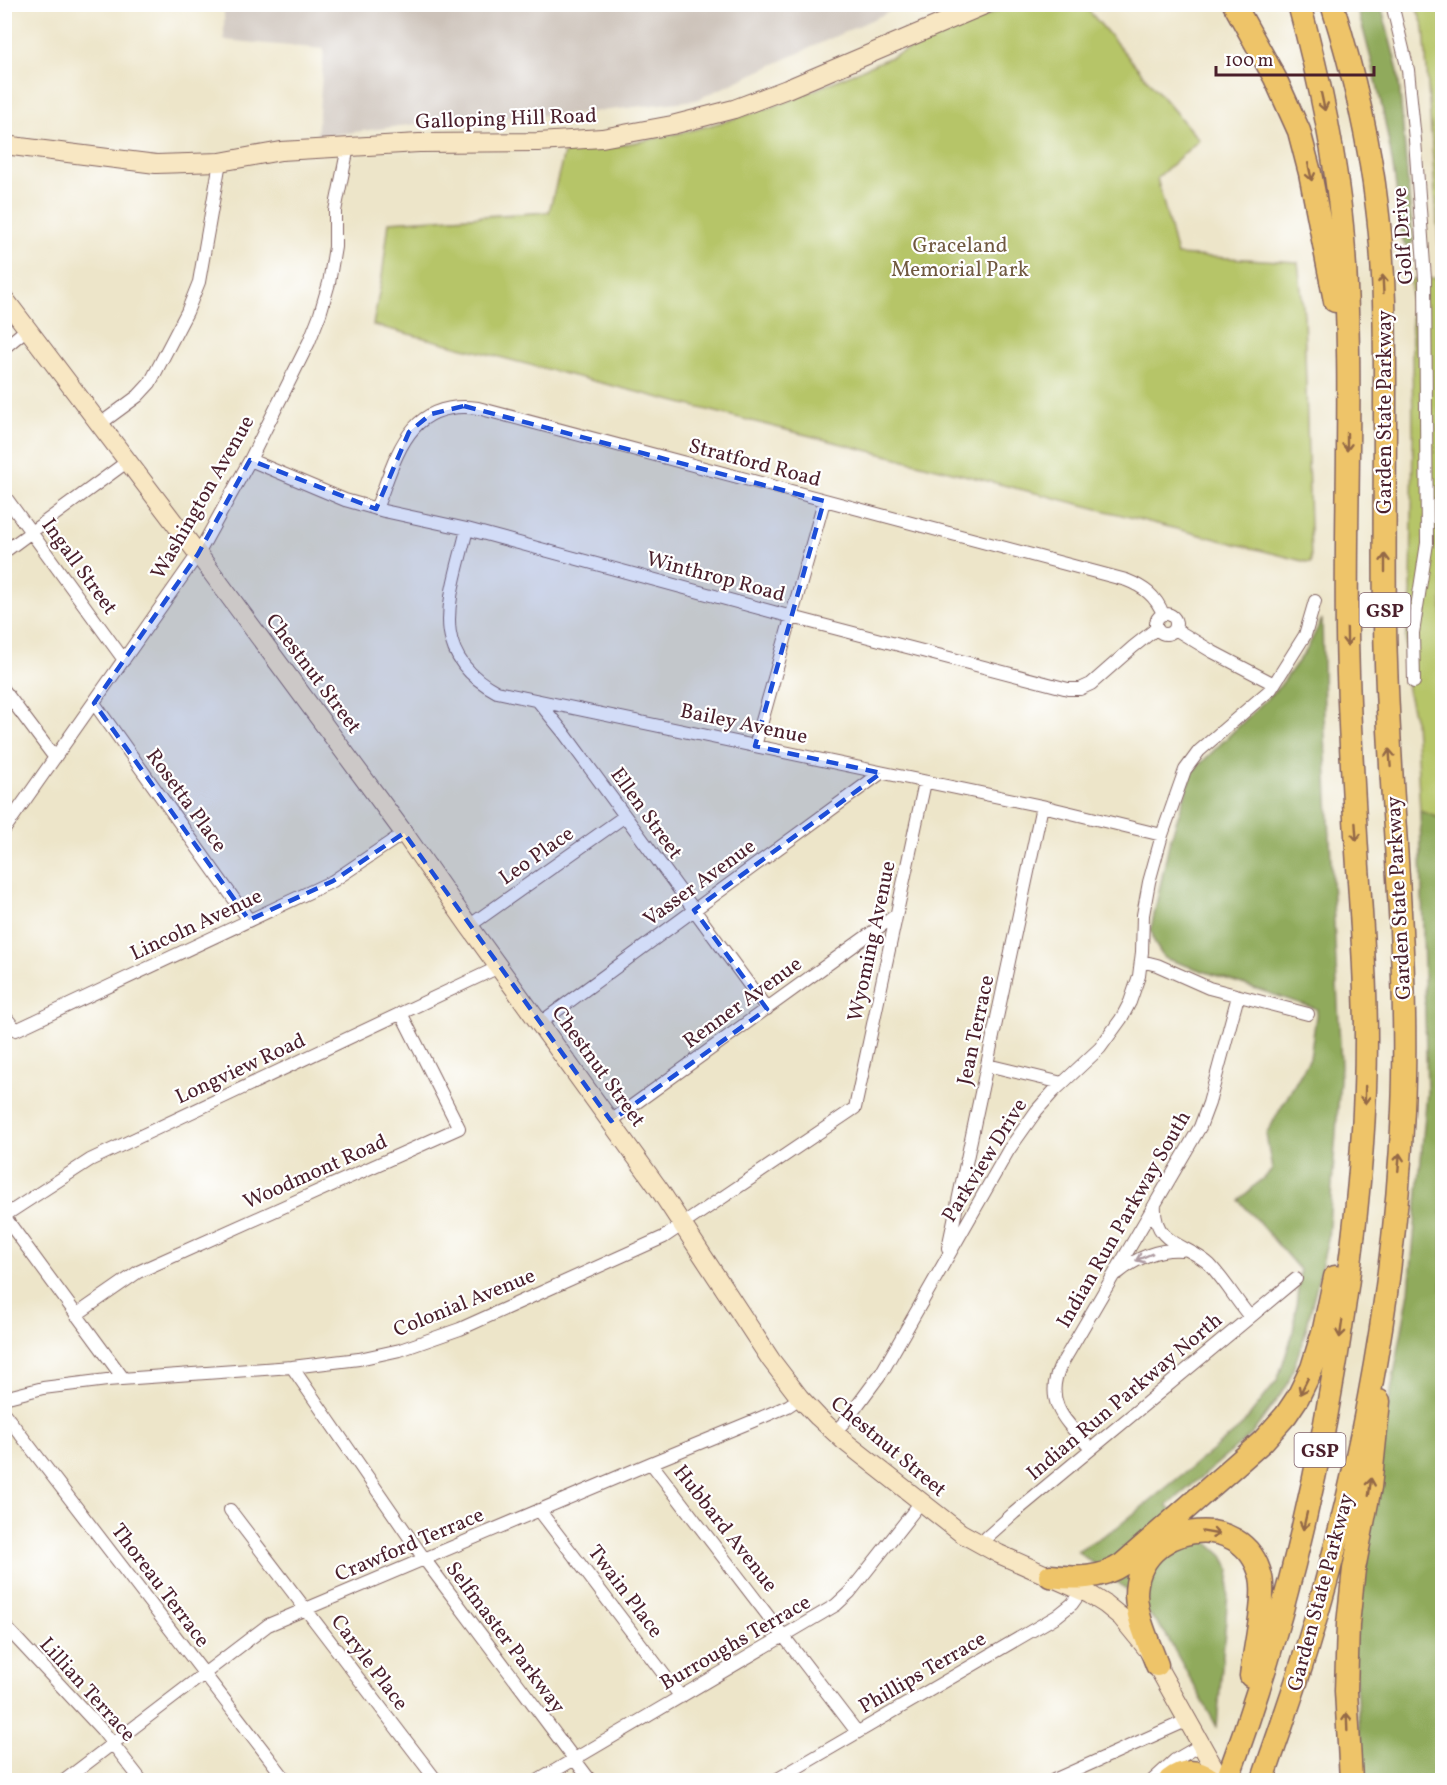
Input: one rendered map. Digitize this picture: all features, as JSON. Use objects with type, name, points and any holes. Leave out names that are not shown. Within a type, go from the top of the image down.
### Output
[{"type":"highway","points":[[1234,4],[1286,99],[1305,151],[1338,318],[1348,396]]},
{"type":"highway","name":"Garden State Parkway","points":[[1227,1780],[1240,1746],[1282,1611],[1315,1475],[1343,1317],[1357,1211],[1365,1104],[1366,1018],[1348,696],[1346,290],[1337,184],[1323,99],[1299,4]]},
{"type":"highway","name":"Garden State Parkway","points":[[1263,1780],[1310,1636],[1344,1507],[1372,1370],[1394,1220],[1403,1113],[1404,1026],[1400,919],[1386,682],[1383,285],[1377,210],[1366,135],[1332,4]]},
{"type":"highway","points":[[1050,1576],[1079,1578],[1097,1576],[1123,1564],[1263,1441],[1286,1415],[1305,1383],[1318,1350],[1362,1146]]},
{"type":"highway","points":[[1351,1780],[1346,1674],[1349,1610],[1376,1442],[1394,1220]]},
{"type":"highway","points":[[1082,1590],[1118,1579],[1173,1537],[1185,1533],[1210,1532],[1229,1537],[1240,1544],[1258,1568],[1262,1588],[1240,1746]]},
{"type":"highway","points":[[1157,1665],[1141,1620],[1137,1595],[1142,1570],[1148,1558],[1158,1548]]},
{"type":"highway","points":[[1170,1780],[1179,1774],[1188,1772],[1199,1773],[1211,1780]]},
{"type":"main road","name":"Galloping Hill Road","points":[[4,145],[156,164],[220,162],[281,151],[348,147],[602,138],[672,125],[734,109],[778,93],[987,4]]},
{"type":"main road","name":"Chestnut Street","points":[[4,298],[198,554],[404,833],[660,1190],[771,1360],[800,1398],[834,1433],[956,1529],[981,1545],[1082,1590],[1121,1617],[1143,1642],[1221,1780]]},
{"type":"street","name":"Golf Drive","points":[[1392,4],[1405,52],[1411,92],[1426,301],[1427,543],[1413,633],[1414,682]]},
{"type":"street","name":"Washington Avenue","points":[[4,830],[198,554],[250,460],[309,342],[320,314],[329,283],[335,248],[335,211],[348,147]]},
{"type":"street","points":[[100,424],[138,396],[150,383],[187,312],[199,282],[220,162]]},
{"type":"street","points":[[4,348],[28,328]]},
{"type":"street","name":"Stratford Road","points":[[376,509],[409,432],[430,414],[443,409],[464,406],[1126,580],[1152,594],[1163,614]]},
{"type":"street","name":"Winthrop Road","points":[[250,460],[345,500],[376,509],[467,529],[1061,688],[1074,690],[1091,684],[1157,628]]},
{"type":"street","points":[[4,552],[128,461]]},
{"type":"street","name":"Ingall Street","points":[[4,495],[124,660]]},
{"type":"street","points":[[755,746],[824,501]]},
{"type":"street","name":"Bailey Avenue","points":[[467,529],[448,614],[449,631],[453,646],[465,668],[483,684],[505,694],[1042,806],[1162,835]]},
{"type":"street","name":"Parkview Drive","points":[[834,1433],[882,1372],[1016,1139],[1037,1110],[1062,1083],[1094,1055],[1117,1027],[1133,993],[1141,961],[1144,905],[1152,869],[1179,786],[1189,763],[1199,751],[1274,684],[1305,636],[1315,601]]},
{"type":"street","points":[[1163,614],[1173,616],[1176,621],[1175,629],[1170,633],[1166,634],[1157,628],[1157,621],[1163,614]]},
{"type":"street","points":[[1175,629],[1274,684]]},
{"type":"street","points":[[4,690],[55,758]]},
{"type":"street","name":"Ellen Street","points":[[538,701],[564,733],[766,1009]]},
{"type":"street","name":"Rosetta Place","points":[[94,703],[249,920]]},
{"type":"street","name":"Vasser Avenue","points":[[540,1023],[881,773]]},
{"type":"street","name":"Wyoming Avenue","points":[[855,1108],[925,782]]},
{"type":"street","name":"Jean Terrace","points":[[945,1261],[1042,806]]},
{"type":"street","name":"Leo Place","points":[[469,926],[625,816]]},
{"type":"street","name":"Lincoln Avenue","points":[[4,1015],[16,1030],[333,881],[404,833]]},
{"type":"street","name":"Renner Avenue","points":[[611,1122],[896,915]]},
{"type":"street","points":[[1141,961],[1157,965],[1209,988],[1308,1014]]},
{"type":"street","name":"Longview Road","points":[[4,1216],[90,1160],[499,967]]},
{"type":"street","name":"Indian Run Parkway South","points":[[1091,1449],[1059,1410],[1054,1385],[1060,1367],[1204,1119],[1238,996]]},
{"type":"street","name":"Woodmont Road","points":[[76,1315],[138,1272],[459,1128],[401,1013]]},
{"type":"street","points":[[987,1065],[1062,1083]]},
{"type":"street","name":"Colonial Avenue","points":[[4,1398],[43,1388],[123,1378],[292,1367],[359,1359],[400,1350],[460,1329],[664,1237],[855,1108]]},
{"type":"street","points":[[1155,1204],[1155,1215],[1159,1227],[1168,1238],[1208,1263],[1250,1317]]},
{"type":"street","points":[[4,1216],[123,1378]]},
{"type":"street","points":[[1110,1281],[1124,1268],[1139,1259],[1162,1251],[1184,1250]]},
{"type":"street","name":"Indian Run Parkway North","points":[[981,1545],[1005,1521],[1296,1279]]},
{"type":"street","name":"Selfmaster Parkway","points":[[292,1367],[425,1560],[590,1780]]},
{"type":"street","name":"Crawford Terrace","points":[[65,1780],[265,1627],[788,1406],[800,1398]]},
{"type":"street","name":"Thoreau Terrace","points":[[4,1413],[286,1780]]},
{"type":"street","name":"Hubbard Avenue","points":[[651,1463],[857,1732]]},
{"type":"street","name":"Burroughs Terrace","points":[[539,1780],[830,1610],[841,1601],[921,1502]]},
{"type":"street","name":"Caryle Place","points":[[230,1510],[436,1780]]},
{"type":"street","name":"Twain Place","points":[[539,1510],[681,1697]]},
{"type":"street","name":"Phillips Terrace","points":[[776,1780],[1057,1616],[1072,1604],[1082,1590]]},
{"type":"street","name":"Lillian Terrace","points":[[4,1625],[113,1743],[141,1780]]},
{"type":"street","points":[[1053,1780],[1188,1720]]},
{"type":"street","points":[[1153,1780],[1175,1760],[1201,1745]]},
{"type":"highlighted area","points":[[464,406],[824,501],[755,746],[881,773],[694,910],[767,1009],[611,1121],[404,833],[333,881],[249,920],[94,703],[198,554],[250,460],[376,509],[409,432],[431,414]]},
{"type":"shaded area","points":[[224,4],[904,5],[696,100],[574,114],[496,119],[476,116],[317,137],[324,49],[224,40]]},
{"type":"green space","name":"Graceland Memorial Park","points":[[1014,4],[1084,5],[1199,140],[1157,178],[1177,255],[1298,262],[1304,315],[1311,563],[373,325],[389,222],[549,212],[564,153],[622,145],[679,133],[763,110]]},
{"type":"green space","points":[[1356,5],[1381,5],[1398,71],[1413,242],[1408,246],[1403,242],[1385,122]]},
{"type":"green space","points":[[1415,5],[1442,5],[1442,819],[1420,811],[1415,721],[1409,698],[1405,663],[1406,626],[1411,595],[1413,431],[1411,279],[1441,278],[1424,27]]},
{"type":"green space","points":[[1322,619],[1324,715],[1341,1066],[1328,1239],[1304,1338],[1287,1386],[1251,1435],[1167,1506],[1223,1556],[1230,1569],[1217,1727],[1165,1633],[1130,1592],[1077,1551],[1116,1528],[1240,1428],[1277,1381],[1293,1333],[1300,1270],[1239,1200],[1272,1170],[1266,1134],[1310,1058],[1317,1009],[1164,958],[1155,944],[1151,929],[1169,844],[1193,771],[1280,686],[1306,651]]},
{"type":"green space","points":[[1420,811],[1442,819],[1442,1780],[1364,1780],[1353,1652],[1383,1435],[1409,1292],[1427,1092]]}]
